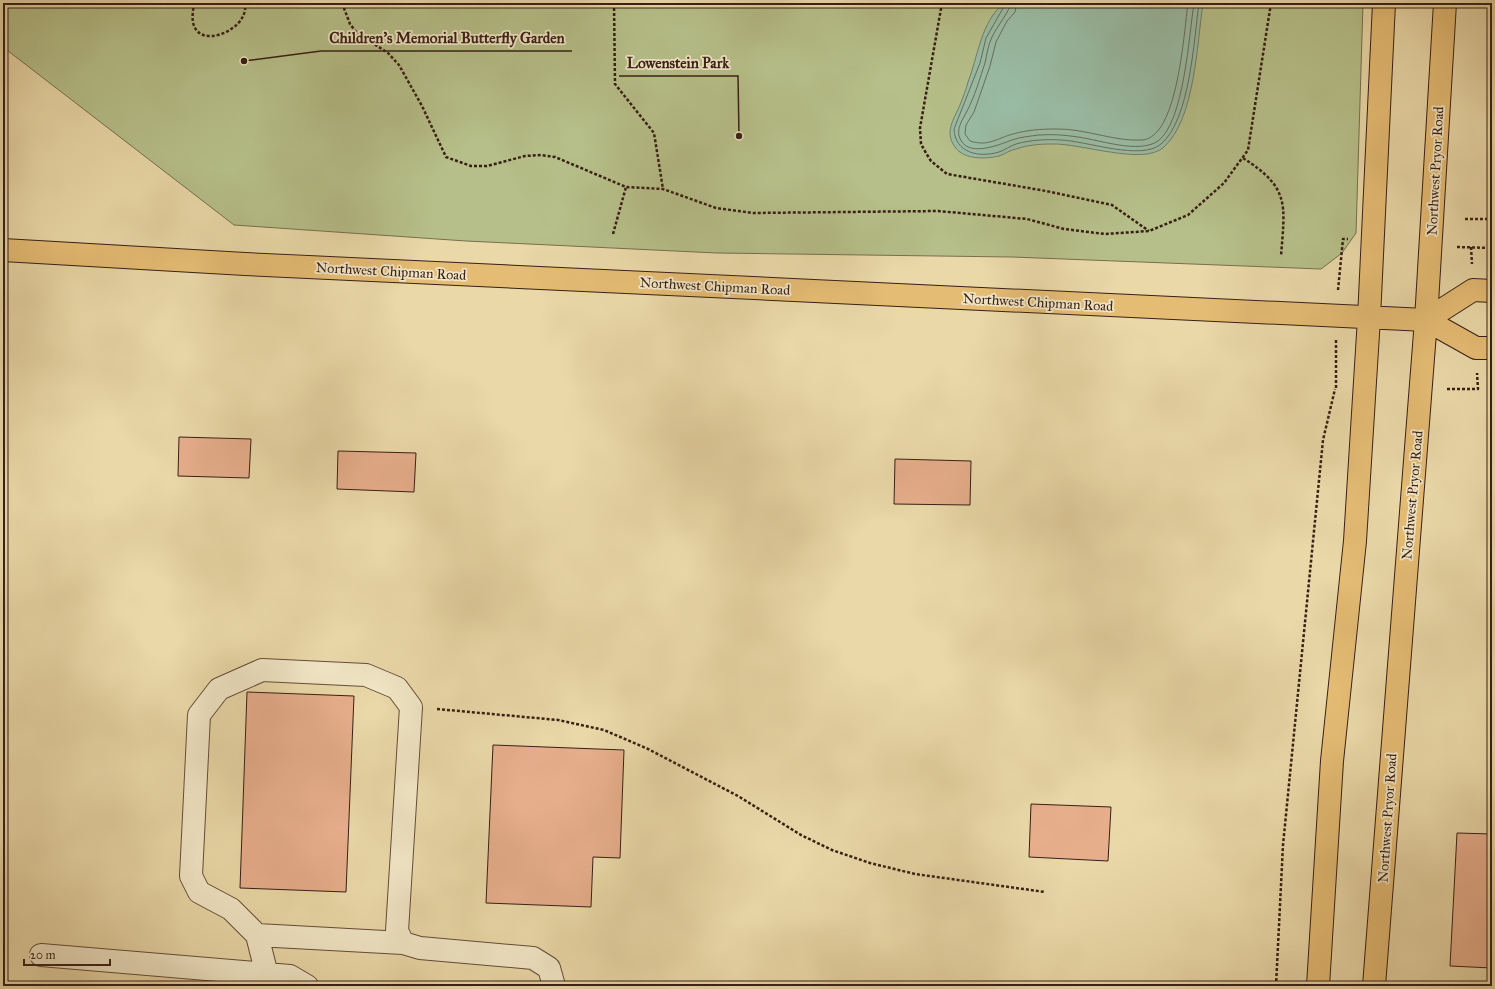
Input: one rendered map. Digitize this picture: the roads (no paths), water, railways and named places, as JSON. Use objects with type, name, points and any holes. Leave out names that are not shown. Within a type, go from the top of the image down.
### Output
[{"type":"main road","points":[[1318,986],[1332,761],[1355,541],[1369,318],[1384,3]]},
{"type":"main road","name":"Northwest Pryor Road","points":[[1374,986],[1426,320],[1445,3]]},
{"type":"main road","name":"Northwest Chipman Road","points":[[3,250],[261,265],[1426,320],[1476,348],[1492,348]]},
{"type":"main road","points":[[1426,320],[1473,290],[1492,291]]},
{"type":"lane","points":[[267,974],[257,935],[230,908],[199,892],[191,876],[199,715],[219,689],[262,670],[366,675],[397,688],[411,707],[397,931],[403,943]]},
{"type":"lane","points":[[257,935],[403,943],[420,948],[533,958],[549,968],[554,986]]},
{"type":"lane","points":[[41,955],[290,976],[307,986]]},
{"type":"water","points":[[1004,3],[1203,3],[1193,80],[1188,100],[1182,118],[1174,134],[1164,147],[1155,152],[1127,154],[1064,145],[1043,144],[1012,150],[999,156],[987,158],[975,158],[959,151],[955,147],[950,136],[951,126],[965,91],[985,29],[996,11]]},
{"type":"place","name":"Children's Memorial Butterfly Garden","points":[[244,61]]},
{"type":"place","name":"Lowenstein Park","points":[[739,136]]}]
